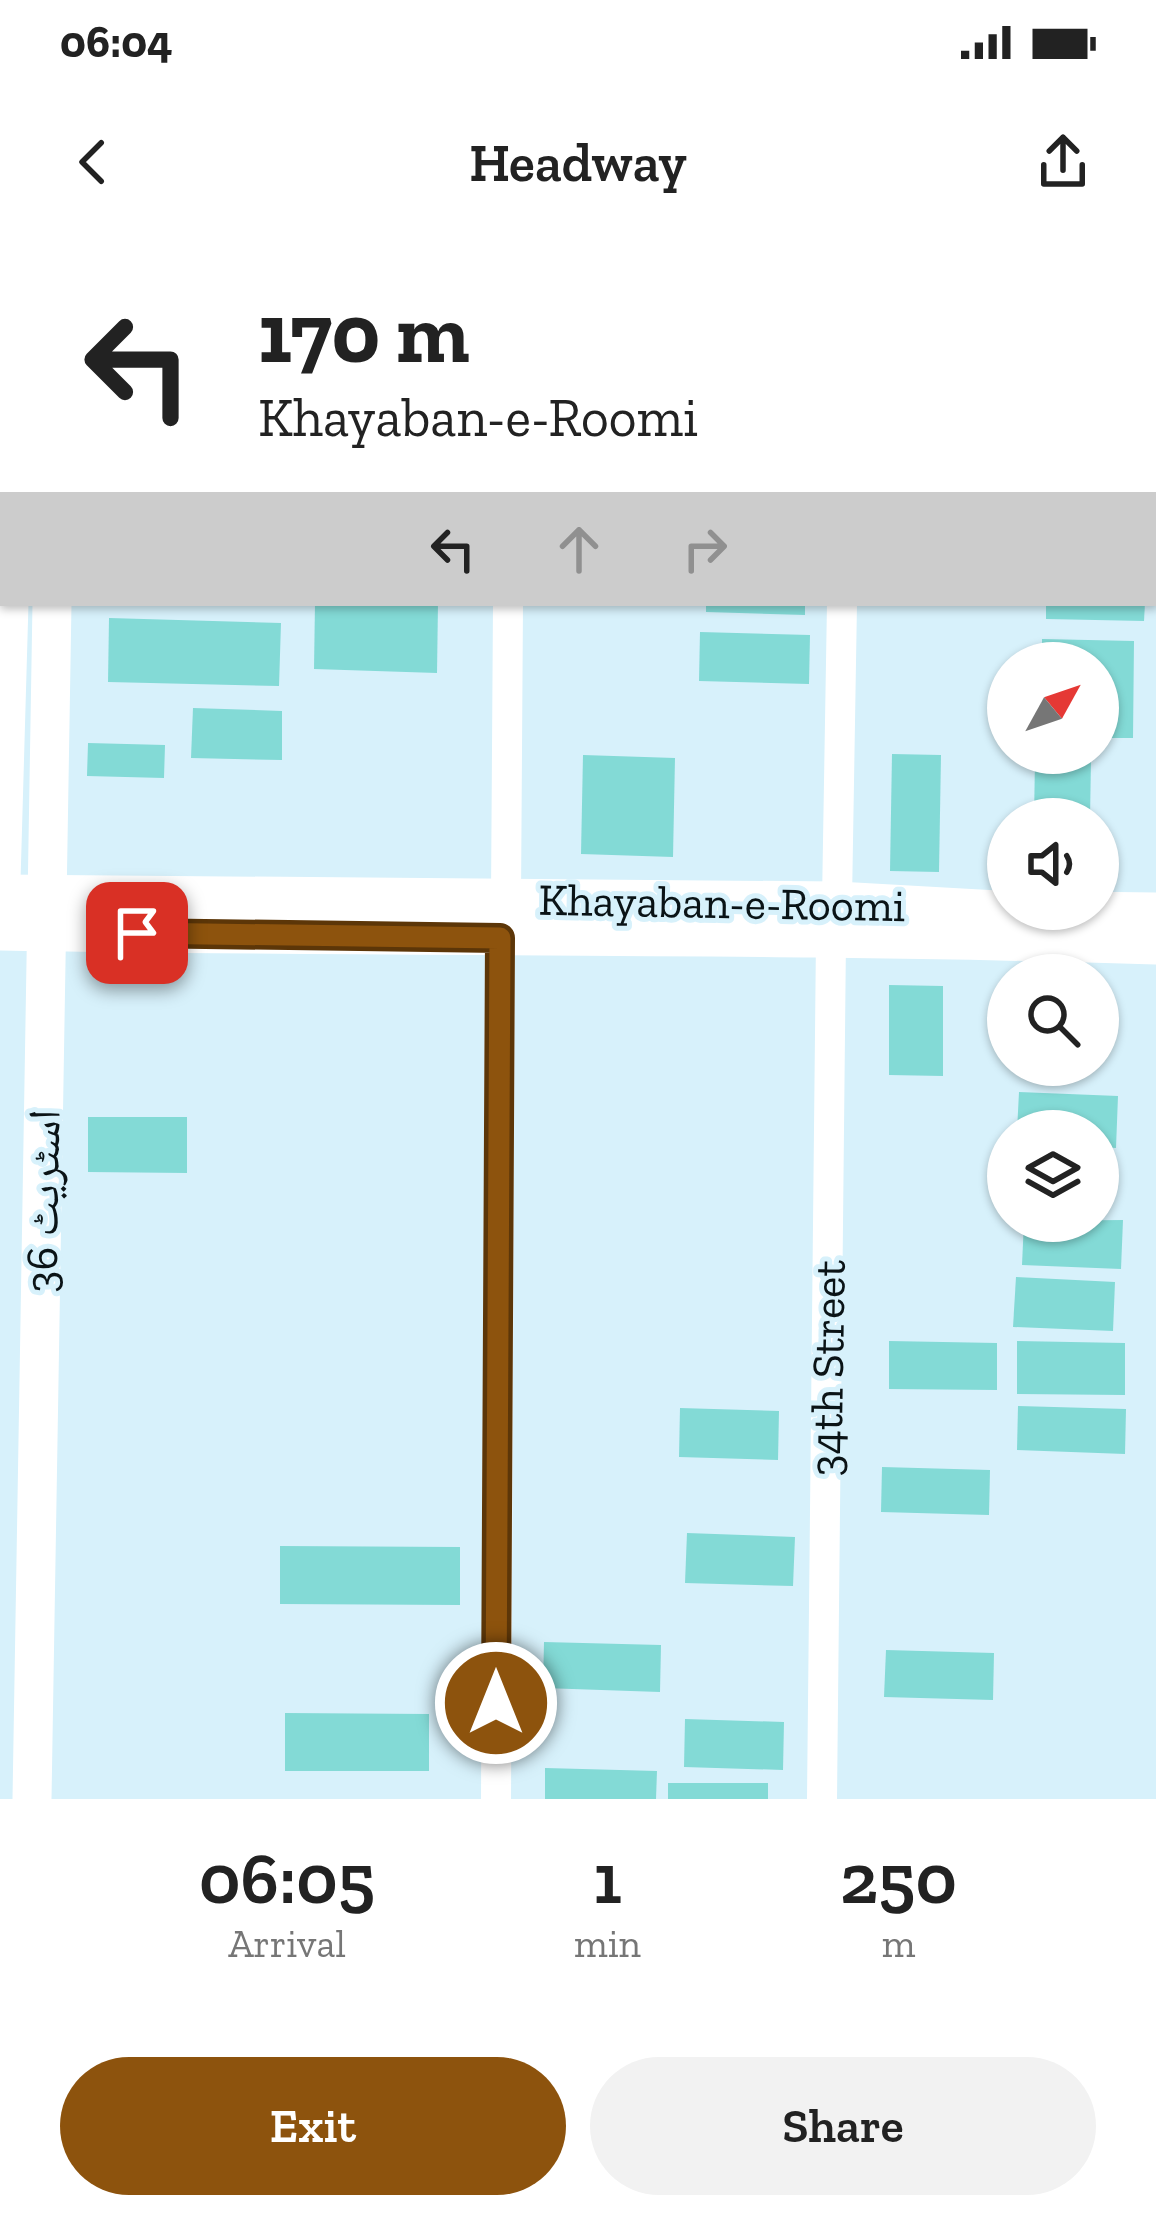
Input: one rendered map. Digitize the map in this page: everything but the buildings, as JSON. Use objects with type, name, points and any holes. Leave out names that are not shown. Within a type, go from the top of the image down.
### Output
[{"type":"street","points":[[0,916],[9,606]]},
{"type":"street","name":"اسٹریٹ 36","points":[[32,1799],[52,606]]},
{"type":"street","points":[[506,898],[508,606]]},
{"type":"street","name":"34th Street","points":[[822,1799],[842,606]]},
{"type":"street","name":"Khayaban-e-Roomi","points":[[0,894],[45,912],[500,938],[834,920]]},
{"type":"street","name":"Khayaban-e-Roomi","points":[[0,931],[45,912],[506,898],[834,920],[987,925]]},
{"type":"street","name":"Khayaban-e-Roomi","points":[[1119,915],[1156,912]]},
{"type":"street","name":"Khayaban-e-Roomi","points":[[1036,930],[1156,946]]},
{"type":"street","points":[[496,1799],[500,938]]},
{"type":"route","points":[[137,933],[500,938],[496,1703]]}]
